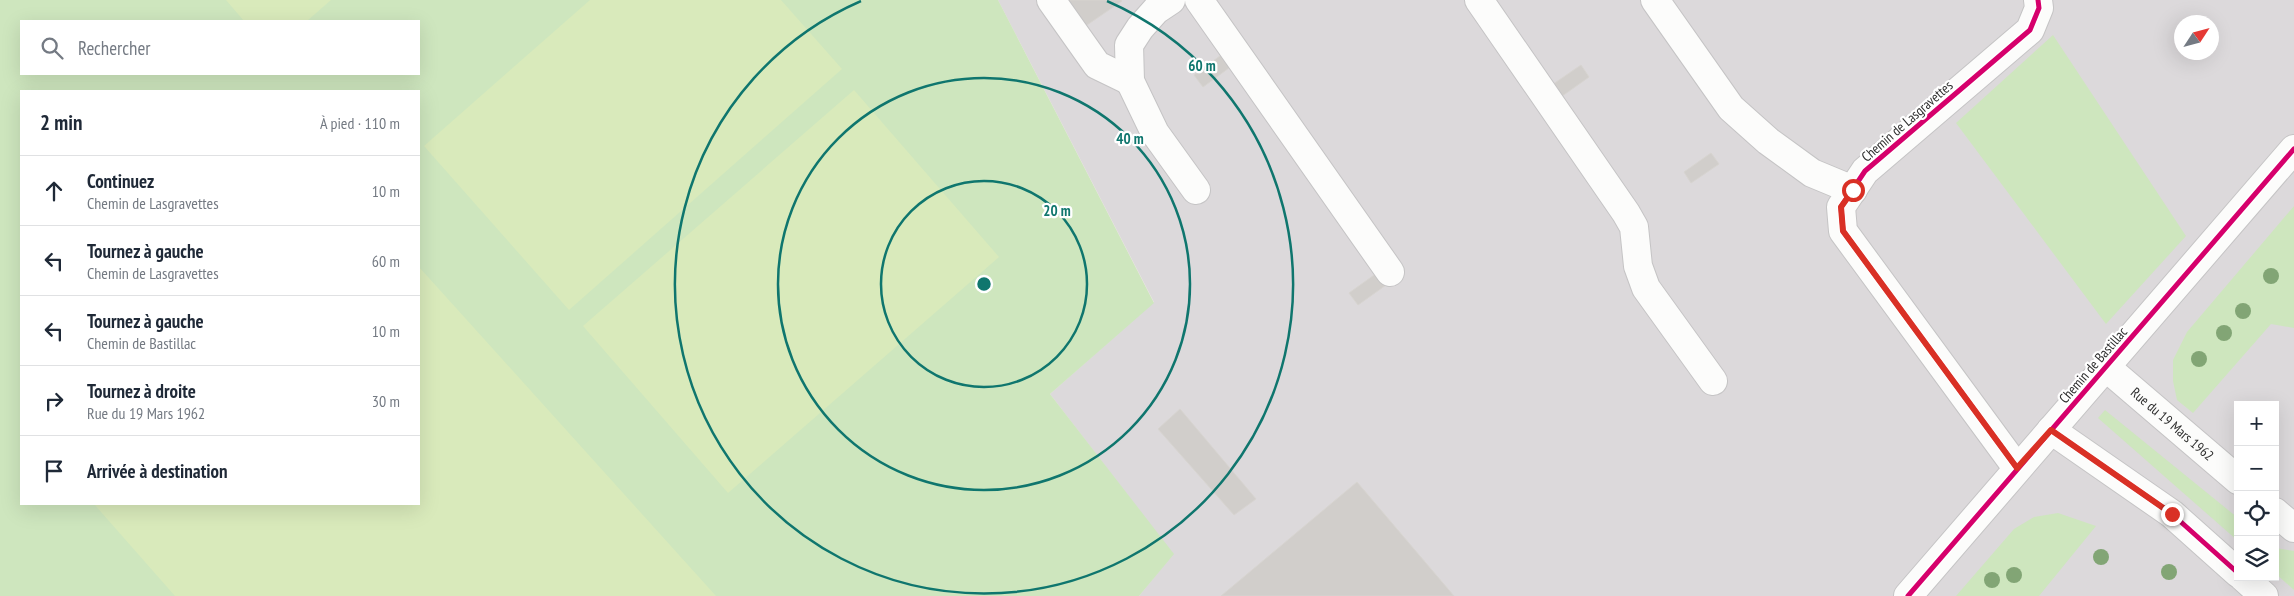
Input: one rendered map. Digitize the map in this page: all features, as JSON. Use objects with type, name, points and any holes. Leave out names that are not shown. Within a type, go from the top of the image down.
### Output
[{"type":"street","points":[[1051,0],[1097,65],[1130,80]]},
{"type":"street","points":[[1171,0],[1156,10],[1140,28],[1129,45],[1130,80],[1155,133],[1196,190]]},
{"type":"street","points":[[1199,0],[1390,272]]},
{"type":"street","points":[[1479,0],[1626,213],[1634,227],[1638,266],[1646,288],[1713,381]]},
{"type":"street","points":[[1655,0],[1731,108],[1768,141],[1812,173],[1853,190]]},
{"type":"street","name":"Chemin de Lasgravettes","points":[[2017,468],[1843,231],[1841,207],[1865,171],[2030,30],[2039,8],[2038,0]]},
{"type":"street","name":"Chemin de Bastillac","points":[[1908,596],[2017,468],[2107,368],[2294,149]]},
{"type":"street","name":"Rue du 19 Mars 1962","points":[[2107,368],[2234,477]]},
{"type":"street","points":[[2051,430],[2172,514],[2234,569]]},
{"type":"street","points":[[2279,515],[2294,528]]},
{"type":"street","points":[[2247,581],[2264,596]]},
{"type":"shaded area","points":[[998,0],[2294,0],[2294,596],[1139,596],[1173,554],[1050,394],[1154,302]]},
{"type":"green space","points":[[0,0],[998,0],[1154,303],[1050,394],[1174,554],[1139,596],[0,596]]},
{"type":"green space","points":[[226,0],[331,0],[308,20],[243,20]]},
{"type":"green space","points":[[590,0],[781,0],[842,69],[569,310],[424,146]]},
{"type":"green space","points":[[2053,35],[2186,236],[2106,324],[1956,123]]},
{"type":"green space","points":[[854,90],[999,257],[728,493],[583,326]]},
{"type":"green space","points":[[2294,206],[2294,328],[2271,324],[2193,413],[2177,400],[2173,381],[2173,360],[2187,332]]},
{"type":"green space","points":[[420,268],[716,596],[175,596],[95,505],[420,505]]},
{"type":"green space","points":[[2105,410],[2234,515],[2234,537],[2098,418]]},
{"type":"green space","points":[[2058,513],[2096,526],[2039,596],[1956,596],[2014,529],[2034,517]]},
{"type":"green space","points":[[2279,549],[2294,551],[2294,590],[2279,577]]},
{"type":"building","points":[[1064,0],[1121,0],[1122,1],[1084,27]]},
{"type":"building","points":[[1224,53],[1233,65],[1203,87],[1194,75]]},
{"type":"building","points":[[1581,65],[1589,77],[1558,99],[1549,87]]},
{"type":"building","points":[[1711,153],[1719,164],[1691,183],[1684,172]]},
{"type":"building","points":[[1377,273],[1386,285],[1358,305],[1349,293]]},
{"type":"building","points":[[1180,409],[1256,499],[1234,515],[1158,429]]},
{"type":"building","points":[[1357,482],[1454,596],[1221,596]]},
{"type":"cycle path","points":[[2017,468],[1843,231],[1841,207],[1865,171],[2030,30],[2039,8],[2038,0]]},
{"type":"cycle path","points":[[1908,596],[2294,149]]},
{"type":"cycle path","points":[[2051,430],[2172,514],[2234,569]]},
{"type":"route","points":[[1853,190],[1841,207],[1843,231],[2017,468],[2051,430],[2172,514]]}]
